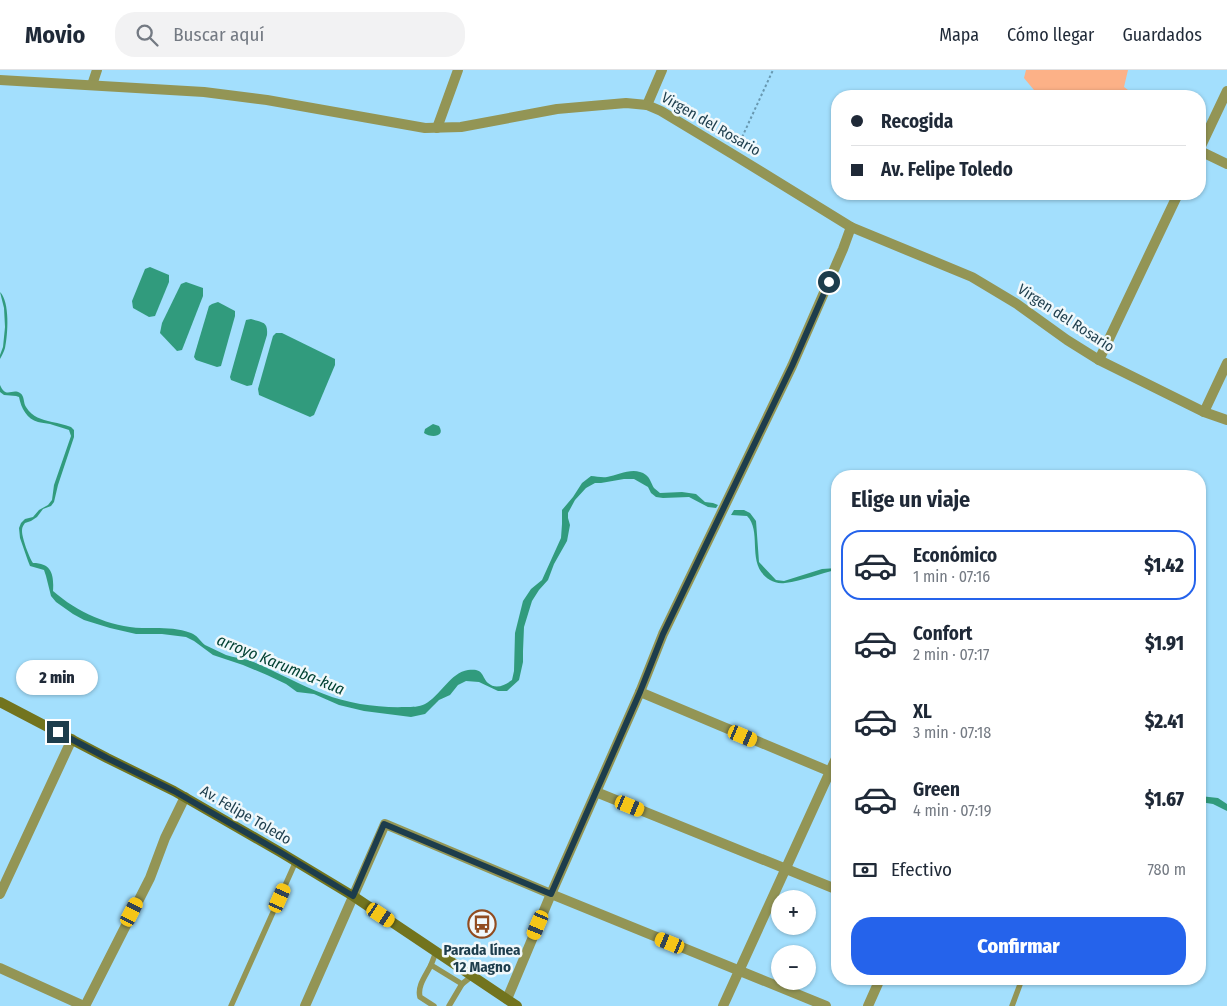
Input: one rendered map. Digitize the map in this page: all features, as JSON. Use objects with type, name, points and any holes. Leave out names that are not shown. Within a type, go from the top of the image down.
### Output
[{"type":"main road","name":"Av. Felipe Toledo","points":[[0,703],[185,797],[296,862],[353,896],[472,976],[506,1003],[517,1006]]},
{"type":"street","points":[[92,85],[97,70]]},
{"type":"street","points":[[437,128],[458,70]]},
{"type":"street","points":[[647,104],[662,70]]},
{"type":"street","name":"Virgen del Rosario","points":[[0,80],[204,92],[267,100],[425,128],[461,127],[557,109],[626,103],[647,104],[851,227],[972,277],[1017,304],[1067,340],[1099,360],[1204,412],[1227,420]]},
{"type":"street","points":[[1206,137],[1227,91]]},
{"type":"street","points":[[1206,153],[1227,164]]},
{"type":"street","points":[[1099,360],[1175,200]]},
{"type":"street","points":[[506,1003],[671,617],[792,366],[851,227]]},
{"type":"street","points":[[1204,412],[1227,364]]},
{"type":"street","points":[[640,692],[831,773]]},
{"type":"street","points":[[0,894],[72,739]]},
{"type":"street","points":[[723,1006],[786,868],[831,780]]},
{"type":"street","points":[[596,792],[831,887]]},
{"type":"street","points":[[0,968],[84,1006],[150,878],[165,838],[185,797]]},
{"type":"street","points":[[305,1006],[384,824],[826,1006]]},
{"type":"street","points":[[868,1006],[877,985]]},
{"type":"lane","points":[[231,1006],[296,862]]},
{"type":"lane","points":[[434,1006],[420,997],[418,992],[436,952]]},
{"type":"lane","points":[[431,965],[462,984]]},
{"type":"lane","points":[[449,1006],[462,984],[472,976]]},
{"type":"lane","points":[[1012,1006],[1020,985]]},
{"type":"path","points":[[734,155],[773,70]]},
{"type":"shaded area","points":[[1026,70],[1128,70],[1124,87],[1128,90],[1034,90],[1024,78]]},
{"type":"shaded area","points":[[150,267],[169,275],[169,282],[155,316],[149,317],[133,308],[132,301],[145,269]]},
{"type":"shaded area","points":[[186,282],[203,288],[203,296],[182,350],[177,351],[160,333],[162,323],[181,284]]},
{"type":"shaded area","points":[[0,292],[7,310],[7,335],[5,348],[0,359],[5,327],[4,308]]},
{"type":"shaded area","points":[[218,302],[235,311],[235,316],[221,366],[217,367],[196,360],[194,357],[209,306]]},
{"type":"shaded area","points":[[251,319],[266,325],[267,335],[252,385],[247,386],[231,380],[230,377],[246,320]]},
{"type":"shaded area","points":[[276,333],[282,333],[335,359],[335,365],[314,415],[310,417],[259,395],[258,389],[273,336]]},
{"type":"shaded area","points":[[0,385],[7,392],[22,394],[24,404],[37,418],[60,423],[74,430],[74,437],[54,502],[51,506],[43,509],[37,517],[25,523],[22,528],[24,543],[33,563],[44,565],[51,571],[53,591],[62,599],[83,612],[118,625],[142,628],[167,628],[191,633],[205,645],[226,655],[251,661],[334,697],[364,705],[413,707],[423,705],[430,701],[456,675],[468,670],[480,671],[488,683],[494,686],[503,685],[512,680],[515,633],[523,601],[531,589],[542,580],[561,538],[562,510],[582,483],[591,476],[605,477],[637,471],[647,476],[654,488],[660,493],[682,492],[696,494],[705,502],[718,505],[716,508],[708,507],[689,497],[656,497],[648,487],[634,479],[595,483],[586,488],[575,500],[568,513],[570,525],[567,541],[554,564],[548,580],[532,601],[524,627],[523,662],[519,680],[507,691],[498,691],[479,682],[466,681],[458,685],[450,695],[439,700],[425,714],[411,717],[364,711],[339,705],[314,694],[297,692],[286,684],[267,675],[213,655],[186,637],[162,634],[136,634],[110,628],[84,620],[56,602],[51,596],[44,570],[30,566],[20,538],[19,528],[25,519],[33,517],[52,500],[54,485],[71,436],[69,430],[34,421],[23,409],[19,397],[4,395],[0,392]]},
{"type":"shaded area","points":[[433,424],[439,426],[441,432],[437,436],[424,433],[425,429]]},
{"type":"shaded area","points":[[734,510],[744,510],[750,513],[756,521],[759,562],[776,580],[784,581],[822,569],[831,568],[831,571],[785,583],[770,580],[762,574],[758,566],[752,523],[747,516],[731,515]]},
{"type":"shaded area","points":[[1206,797],[1218,798],[1227,804],[1227,811],[1213,804],[1206,803]]},
{"type":"place","name":"Parada línea 12 Magno","points":[[482,924]]},
{"type":"route","points":[[58,732],[174,791],[353,896],[384,824],[551,894],[640,692],[663,634],[738,481],[829,282]]},
{"type":"water label","name":"arroyo Karumba-kua","points":[[281,664]]}]
